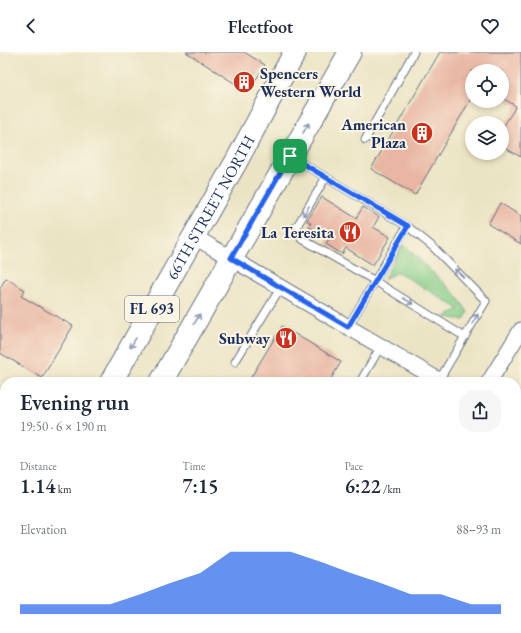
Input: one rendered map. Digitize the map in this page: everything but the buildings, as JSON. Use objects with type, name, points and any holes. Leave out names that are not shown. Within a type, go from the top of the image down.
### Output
[{"type":"main road","name":"66TH STREET NORTH","points":[[114,377],[236,162],[296,52]]},
{"type":"main road","name":"FL 693","points":[[164,377],[350,52]]},
{"type":"street","points":[[193,236],[434,377]]},
{"type":"street","points":[[492,377],[521,330]]},
{"type":"lane","points":[[364,140],[414,52]]},
{"type":"lane","points":[[290,156],[408,226],[433,247],[486,301],[443,377]]},
{"type":"lane","points":[[326,177],[297,226],[298,234],[302,238],[465,337]]},
{"type":"lane","points":[[348,327],[408,226]]},
{"type":"lane","points":[[235,362],[281,287]]},
{"type":"lane","points":[[363,377],[381,346]]},
{"type":"green space","points":[[403,244],[457,296],[468,312],[464,320],[445,317],[459,309],[398,272],[384,279]]},
{"type":"place","name":"Spencers Western World","points":[[244,82]]},
{"type":"place","name":"American Plaza","points":[[422,133]]},
{"type":"place","name":"La Teresita","points":[[350,232]]},
{"type":"place","name":"Subway","points":[[286,338]]},
{"type":"route","points":[[290,156],[408,226],[348,327],[231,258],[290,156]]}]
